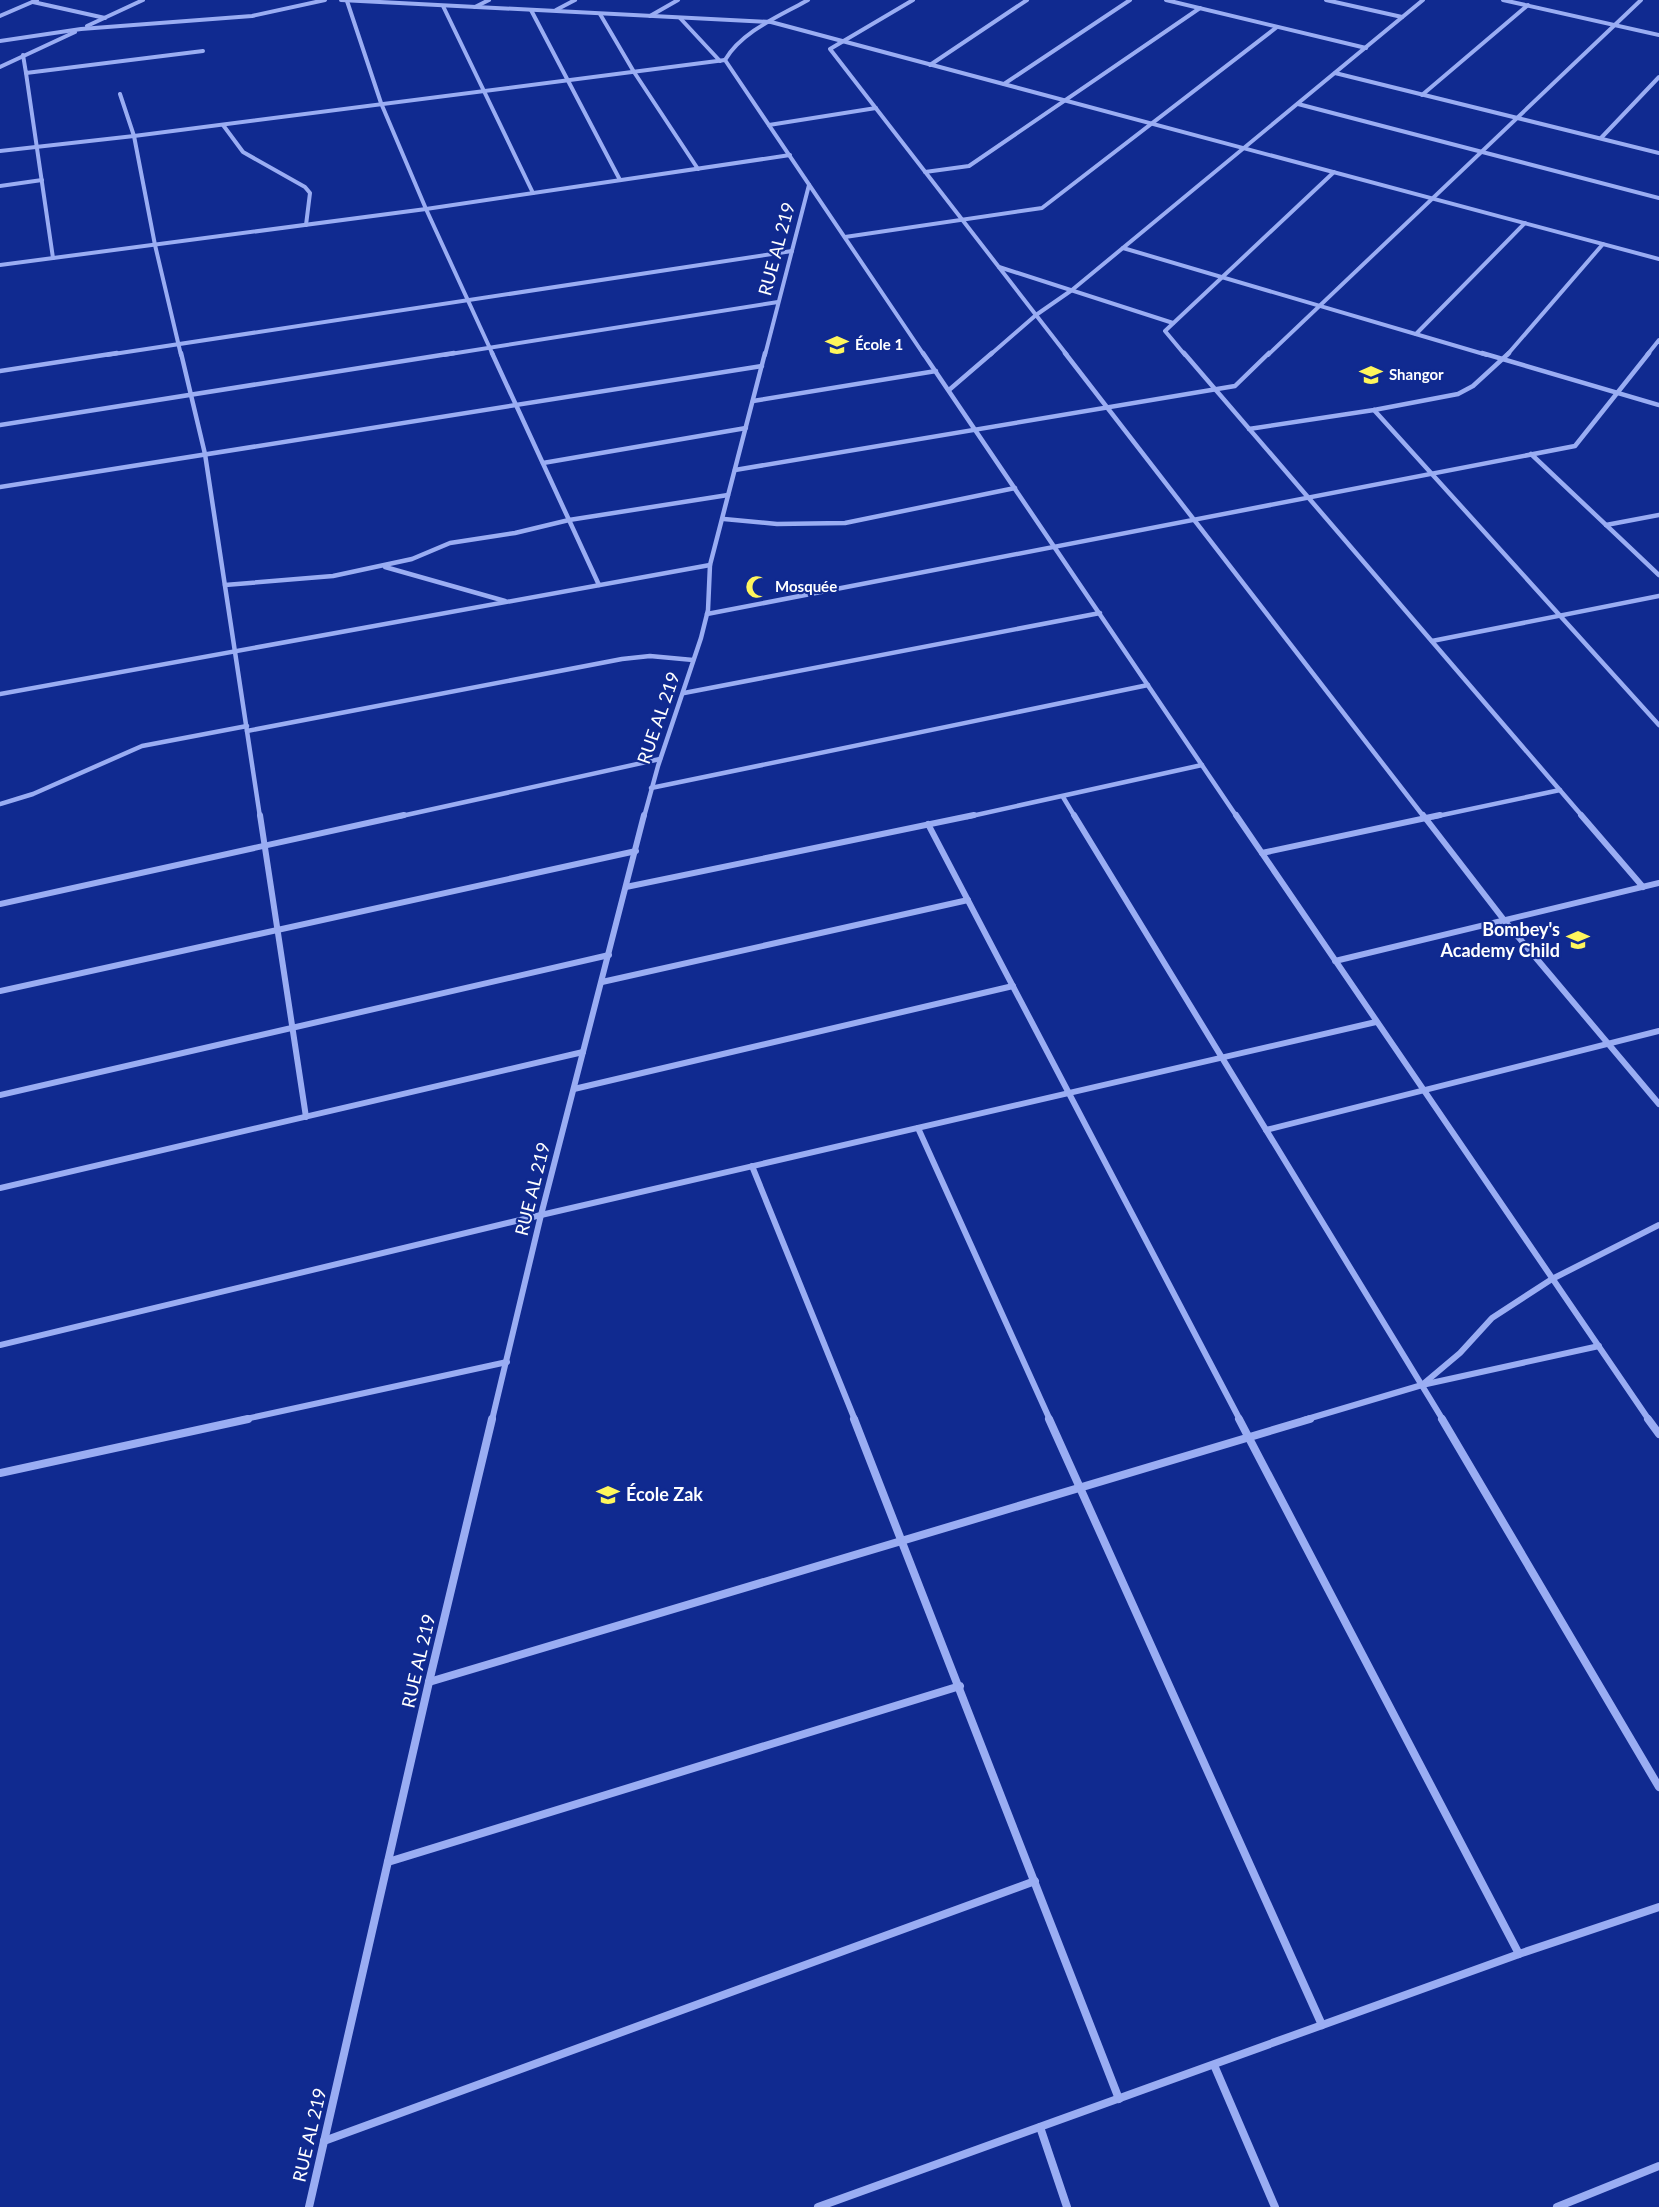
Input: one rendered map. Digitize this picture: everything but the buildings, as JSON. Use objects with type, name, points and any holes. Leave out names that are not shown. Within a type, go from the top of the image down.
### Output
[{"type":"street","points":[[0,67],[143,0]]},
{"type":"street","points":[[0,41],[81,29],[252,16],[325,0]]},
{"type":"street","points":[[341,0],[771,22],[1659,259]]},
{"type":"street","points":[[475,7],[489,0]]},
{"type":"street","points":[[555,11],[575,0]]},
{"type":"street","points":[[650,16],[678,0]]},
{"type":"street","points":[[0,151],[722,61],[746,38],[808,0]]},
{"type":"street","points":[[913,0],[830,49],[1504,920],[1659,1104]]},
{"type":"street","points":[[930,65],[1027,0]]},
{"type":"street","points":[[1004,84],[1130,0]]},
{"type":"street","points":[[1166,0],[1366,48]]},
{"type":"street","points":[[1326,0],[1402,18]]},
{"type":"street","points":[[949,390],[1036,315],[1072,290],[1423,0]]},
{"type":"street","points":[[1503,0],[1659,35]]},
{"type":"street","points":[[735,470],[1235,386],[1641,0]]},
{"type":"street","points":[[0,16],[35,1],[105,18]]},
{"type":"street","points":[[347,1],[381,103],[426,209],[599,585]]},
{"type":"street","points":[[1422,95],[1528,5]]},
{"type":"street","points":[[443,6],[533,194]]},
{"type":"street","points":[[925,172],[969,166],[1200,8]]},
{"type":"street","points":[[531,10],[620,180]]},
{"type":"street","points":[[600,14],[634,72],[698,169]]},
{"type":"street","points":[[679,18],[722,61],[769,125],[1422,1090],[1659,1434]]},
{"type":"street","points":[[845,237],[1042,208],[1277,27]]},
{"type":"street","points":[[26,73],[203,51]]},
{"type":"street","points":[[23,55],[53,258]]},
{"type":"street","points":[[1335,73],[1659,153]]},
{"type":"street","points":[[1601,138],[1659,77]]},
{"type":"street","points":[[120,94],[134,136],[155,245],[205,454],[306,1118]]},
{"type":"street","points":[[1298,104],[1659,198]]},
{"type":"street","points":[[769,125],[876,108]]},
{"type":"street","points":[[223,124],[243,152],[305,187],[310,194],[306,225]]},
{"type":"street","points":[[0,265],[426,209],[789,155]]},
{"type":"street","points":[[1334,172],[1165,331],[1643,887]]},
{"type":"street","points":[[0,186],[42,180]]},
{"type":"street","name":"RUE AL 219","points":[[309,2207],[429,1682],[541,1215],[651,788],[684,693],[707,614],[710,565],[724,519],[728,495],[809,184]]},
{"type":"street","points":[[1416,334],[1525,223]]},
{"type":"street","points":[[1249,429],[1374,410],[1465,393],[1503,360],[1603,244]]},
{"type":"street","points":[[1123,248],[1659,405]]},
{"type":"street","points":[[0,371],[469,302],[792,251]]},
{"type":"street","points":[[998,267],[1173,323]]},
{"type":"street","points":[[0,425],[778,302]]},
{"type":"street","points":[[707,614],[1575,446],[1659,340]]},
{"type":"street","points":[[0,487],[762,366]]},
{"type":"street","points":[[753,402],[936,371]]},
{"type":"street","points":[[1374,410],[1659,725]]},
{"type":"street","points":[[543,463],[746,428]]},
{"type":"street","points":[[1532,454],[1659,575]]},
{"type":"street","points":[[724,519],[777,524],[845,524],[1015,488]]},
{"type":"street","points":[[225,585],[333,576],[412,559],[450,543],[515,533],[569,520],[728,495]]},
{"type":"street","points":[[1606,525],[1659,514]]},
{"type":"street","points":[[0,694],[710,565]]},
{"type":"street","points":[[383,567],[508,602]]},
{"type":"street","points":[[1432,641],[1659,596]]},
{"type":"street","points":[[684,693],[1100,613]]},
{"type":"street","points":[[0,804],[16,801],[58,785],[128,751],[622,659],[651,656],[693,660]]},
{"type":"street","points":[[651,788],[1148,685]]},
{"type":"street","points":[[0,904],[660,759]]},
{"type":"street","points":[[626,887],[1202,765]]},
{"type":"street","points":[[1262,853],[1560,790]]},
{"type":"street","points":[[1063,796],[1422,1386],[1659,1787]]},
{"type":"street","points":[[928,824],[1520,1954]]},
{"type":"street","points":[[0,991],[636,851]]},
{"type":"street","points":[[1335,960],[1659,883]]},
{"type":"street","points":[[602,982],[968,900]]},
{"type":"street","points":[[0,1095],[609,954]]},
{"type":"street","points":[[574,1089],[1014,986]]},
{"type":"street","points":[[0,1345],[541,1215],[1376,1022]]},
{"type":"street","points":[[1266,1130],[1659,1031]]},
{"type":"street","points":[[0,1188],[584,1052]]},
{"type":"street","points":[[918,1128],[1322,2025]]},
{"type":"street","points":[[752,1166],[903,1540],[1119,2098]]},
{"type":"street","points":[[1422,1386],[1460,1353],[1492,1318],[1552,1279],[1659,1225]]},
{"type":"street","points":[[429,1682],[1422,1386],[1599,1346]]},
{"type":"street","points":[[0,1473],[507,1362]]},
{"type":"street","points":[[388,1862],[960,1686]]},
{"type":"street","points":[[324,2141],[1035,1881]]},
{"type":"street","points":[[818,2207],[831,2205],[1119,2098],[1520,1954],[1659,1907]]},
{"type":"street","points":[[1214,2065],[1275,2207]]},
{"type":"street","points":[[1040,2127],[1066,2207]]},
{"type":"street","points":[[1557,2207],[1659,2166]]},
{"type":"place","name":"École 1","points":[[837,345]]},
{"type":"place","name":"Shangor","points":[[1371,375]]},
{"type":"place","name":"Mosquée","points":[[757,587]]},
{"type":"place","name":"Bombey's Academy Child","points":[[1578,940]]},
{"type":"place","name":"École Zak","points":[[608,1495]]}]
